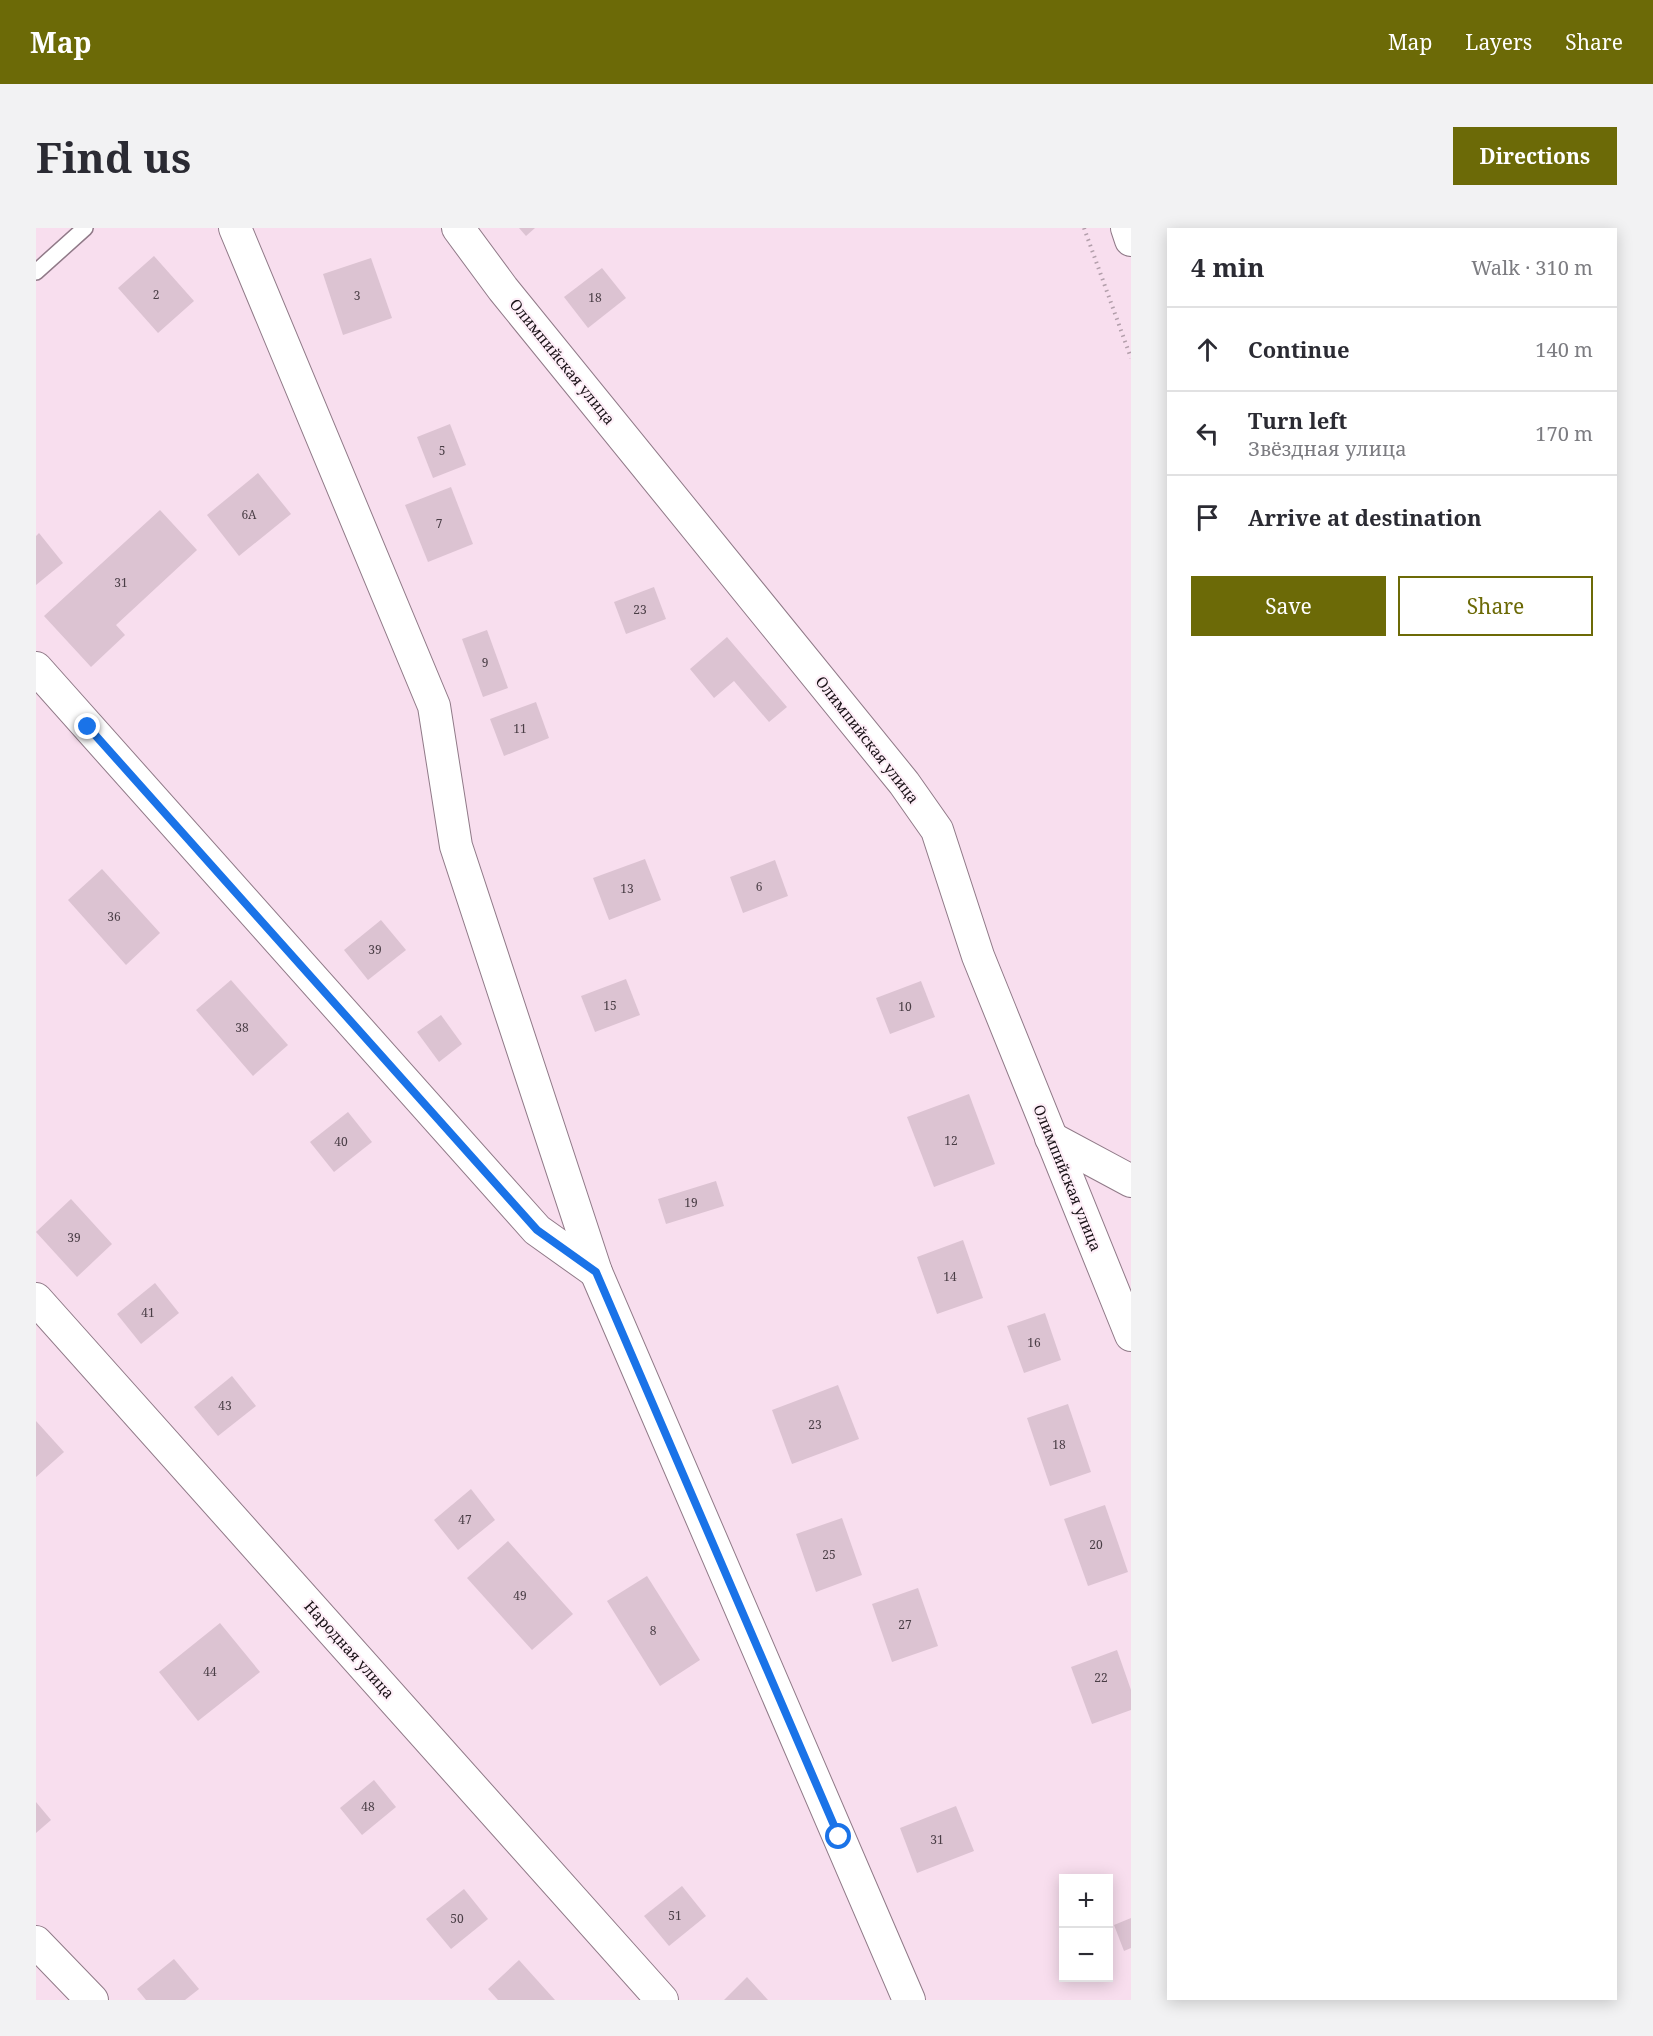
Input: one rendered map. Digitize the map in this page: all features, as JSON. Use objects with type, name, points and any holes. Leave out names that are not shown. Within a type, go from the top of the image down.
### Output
[{"type":"street","points":[[235,228],[434,706],[456,846],[596,1272],[909,2000]]},
{"type":"street","name":"Олимпийская улица","points":[[458,228],[503,290],[904,783],[938,830],[978,956],[1131,1335]]},
{"type":"street","points":[[1127,228],[1131,240]]},
{"type":"street","points":[[36,668],[537,1230],[596,1272]]},
{"type":"street","points":[[1051,1137],[1131,1181]]},
{"type":"street","name":"Народная улица","points":[[36,1299],[662,2000]]},
{"type":"street","points":[[36,1942],[92,2000]]},
{"type":"lane","points":[[36,272],[85,228]]},
{"type":"path","points":[[1084,228],[1131,358]]},
{"type":"building","points":[[519,228],[535,228],[526,236]]},
{"type":"building","points":[[154,256],[194,301],[158,333],[118,288]]},
{"type":"building","points":[[371,258],[392,318],[343,335],[323,274]]},
{"type":"building","points":[[602,268],[626,298],[588,328],[564,297]]},
{"type":"building","points":[[450,424],[466,465],[433,478],[417,437]]},
{"type":"building","points":[[258,473],[291,514],[239,556],[207,515]]},
{"type":"building","points":[[451,487],[473,544],[428,562],[405,505]]},
{"type":"building","points":[[160,510],[197,550],[116,625],[125,635],[91,667],[44,616]]},
{"type":"building","points":[[39,533],[63,563],[36,585],[36,536]]},
{"type":"building","points":[[654,587],[666,619],[626,634],[614,602]]},
{"type":"building","points":[[487,630],[508,688],[483,697],[462,639]]},
{"type":"building","points":[[727,637],[787,707],[769,722],[734,681],[714,698],[690,669]]},
{"type":"building","points":[[536,702],[549,738],[504,756],[490,719]]},
{"type":"building","points":[[645,859],[661,900],[609,920],[593,878]]},
{"type":"building","points":[[775,860],[788,896],[743,913],[730,877]]},
{"type":"building","points":[[102,869],[160,933],[126,965],[68,900]]},
{"type":"building","points":[[381,920],[406,950],[368,980],[344,950]]},
{"type":"building","points":[[626,979],[640,1015],[595,1032],[581,996]]},
{"type":"building","points":[[231,980],[288,1045],[253,1076],[196,1010]]},
{"type":"building","points":[[921,981],[935,1017],[890,1034],[876,998]]},
{"type":"building","points":[[441,1015],[462,1044],[439,1062],[417,1032]]},
{"type":"building","points":[[969,1094],[995,1164],[934,1187],[907,1117]]},
{"type":"building","points":[[348,1112],[372,1142],[334,1172],[310,1142]]},
{"type":"building","points":[[716,1181],[724,1206],[666,1224],[658,1199]]},
{"type":"building","points":[[71,1199],[112,1244],[77,1277],[36,1232]]},
{"type":"building","points":[[963,1240],[983,1298],[937,1314],[917,1257]]},
{"type":"building","points":[[155,1283],[179,1313],[141,1344],[117,1314]]},
{"type":"building","points":[[1045,1313],[1061,1360],[1024,1373],[1007,1326]]},
{"type":"building","points":[[232,1376],[256,1406],[218,1436],[194,1407]]},
{"type":"building","points":[[838,1385],[859,1439],[792,1464],[772,1410]]},
{"type":"building","points":[[1068,1404],[1091,1472],[1050,1486],[1027,1418]]},
{"type":"building","points":[[36,1421],[64,1452],[36,1477]]},
{"type":"building","points":[[471,1489],[495,1520],[458,1550],[434,1520]]},
{"type":"building","points":[[1105,1505],[1128,1572],[1088,1586],[1064,1519]]},
{"type":"building","points":[[842,1518],[862,1575],[816,1592],[796,1534]]},
{"type":"building","points":[[508,1541],[573,1614],[532,1650],[467,1578]]},
{"type":"building","points":[[647,1576],[700,1660],[660,1686],[607,1601]]},
{"type":"building","points":[[918,1588],[938,1646],[892,1662],[872,1604]]},
{"type":"building","points":[[220,1623],[260,1672],[198,1721],[159,1672]]},
{"type":"building","points":[[1117,1650],[1131,1690],[1131,1710],[1092,1724],[1071,1667]]},
{"type":"building","points":[[374,1780],[396,1807],[362,1835],[340,1808]]},
{"type":"building","points":[[36,1802],[51,1820],[36,1833]]},
{"type":"building","points":[[956,1806],[974,1851],[917,1873],[900,1828]]},
{"type":"building","points":[[682,1886],[706,1916],[669,1946],[644,1916]]},
{"type":"building","points":[[464,1889],[488,1919],[451,1949],[426,1919]]},
{"type":"building","points":[[1131,1918],[1131,1948],[1124,1951],[1114,1925]]},
{"type":"building","points":[[174,1959],[199,1989],[185,2000],[146,2000],[137,1989]]},
{"type":"building","points":[[519,1960],[555,2000],[498,2000],[488,1989]]},
{"type":"building","points":[[747,1977],[768,2000],[724,2000]]},
{"type":"route","points":[[88,727],[537,1230],[596,1272],[839,1837]]}]
